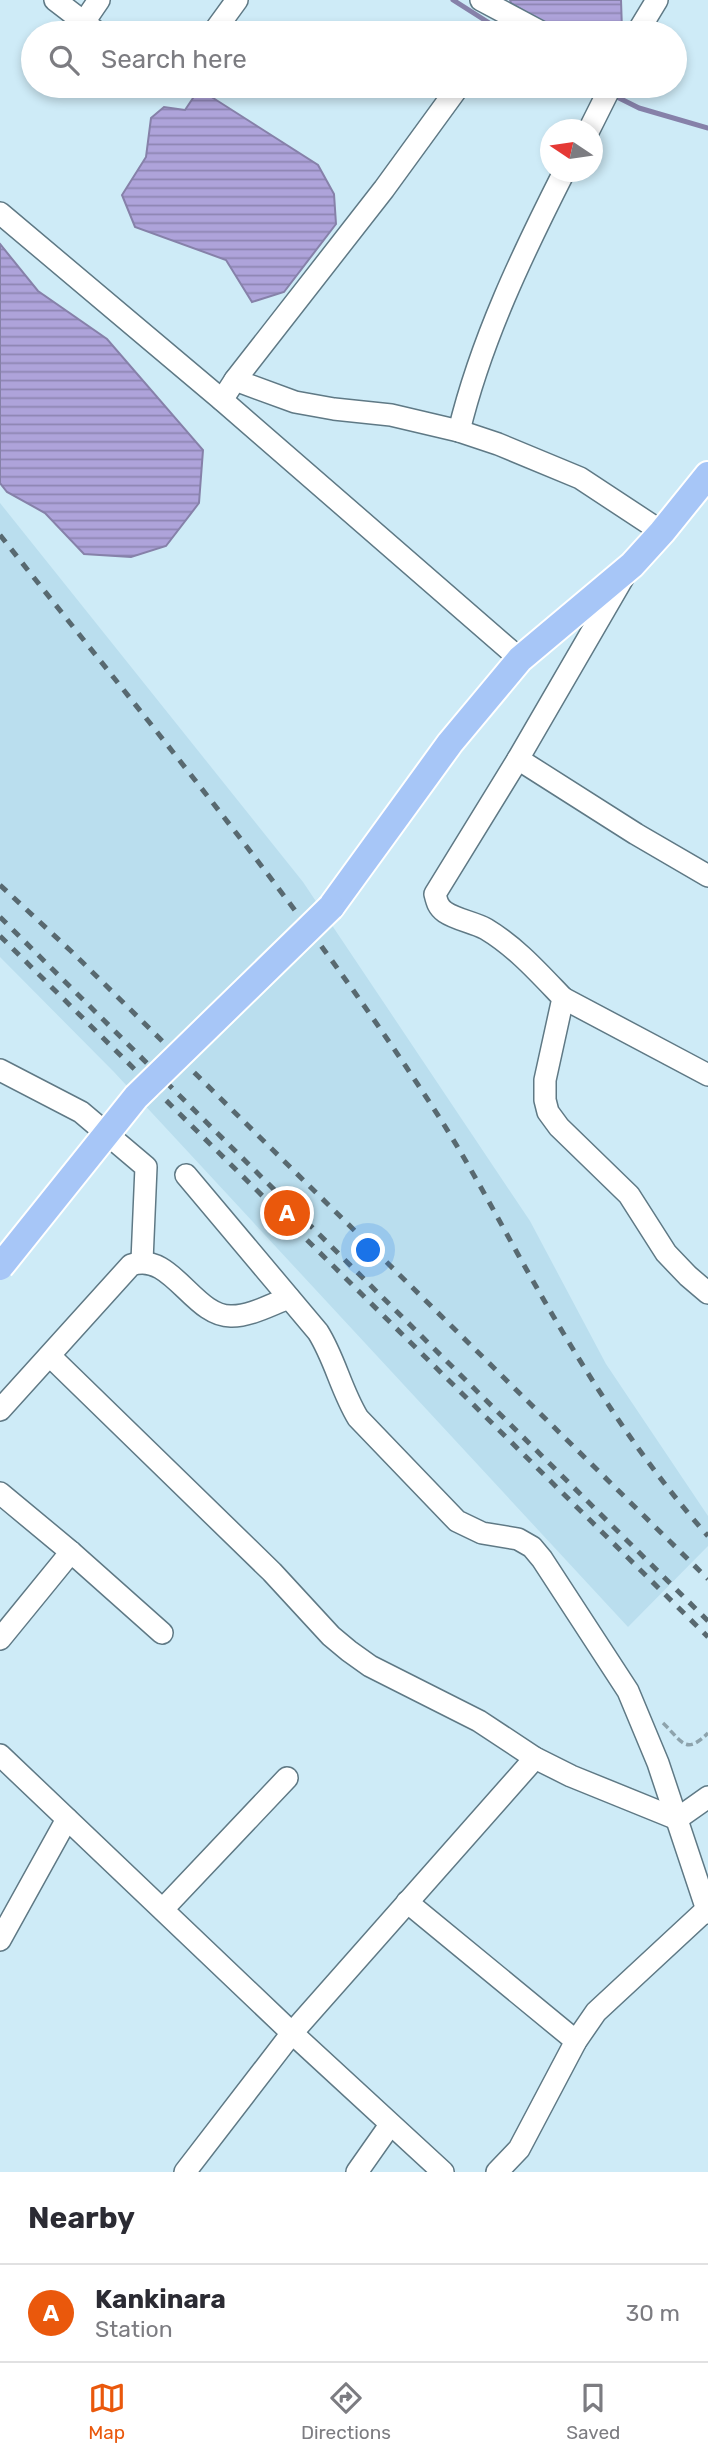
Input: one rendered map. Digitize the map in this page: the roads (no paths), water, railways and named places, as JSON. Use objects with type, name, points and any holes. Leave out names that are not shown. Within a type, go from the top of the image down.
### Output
[{"type":"main road","points":[[0,1267],[136,1097],[331,907],[450,743],[520,659],[632,565],[662,533],[708,475]]},
{"type":"street","points":[[55,0],[82,21]]},
{"type":"street","points":[[93,21],[99,0]]},
{"type":"street","points":[[222,21],[237,0]]},
{"type":"street","points":[[481,0],[502,21]]},
{"type":"street","points":[[644,21],[657,0]]},
{"type":"street","points":[[222,400],[450,98]]},
{"type":"street","points":[[595,119],[605,98]]},
{"type":"street","points":[[459,431],[486,345],[513,276],[559,182]]},
{"type":"street","points":[[0,213],[222,400],[520,659]]},
{"type":"street","points":[[235,380],[295,402],[391,415],[459,431],[498,444],[580,478],[662,533]]},
{"type":"street","points":[[632,565],[518,759],[442,881],[436,894],[437,903],[444,911],[485,929],[501,940],[527,960],[563,998],[708,1075]]},
{"type":"street","points":[[518,759],[708,876]]},
{"type":"street","points":[[563,998],[545,1080],[548,1112],[559,1127],[629,1195],[666,1252],[708,1293]]},
{"type":"street","points":[[0,1070],[81,1112],[146,1167],[142,1261]]},
{"type":"street","points":[[186,1175],[326,1345],[349,1404],[358,1418],[445,1511],[470,1529],[518,1539],[532,1547],[542,1559],[628,1690],[647,1733],[707,1911],[596,2012],[576,2041],[519,2149],[497,2172]]},
{"type":"street","points":[[0,1410],[131,1265],[142,1261],[156,1265],[209,1309],[231,1317],[289,1298]]},
{"type":"street","points":[[50,1356],[272,1572],[331,1636],[349,1651],[370,1666],[479,1721],[535,1758],[571,1776],[677,1819]]},
{"type":"street","points":[[0,1493],[162,1633]]},
{"type":"street","points":[[0,1639],[71,1552]]},
{"type":"street","points":[[0,1755],[292,2033],[443,2172]]},
{"type":"street","points":[[185,2172],[292,2033],[535,1758]]},
{"type":"street","points":[[163,1909],[287,1778]]},
{"type":"street","points":[[677,1819],[708,1797]]},
{"type":"street","points":[[0,1940],[67,1819]]},
{"type":"street","points":[[407,1902],[576,2041]]},
{"type":"street","points":[[357,2172],[390,2125]]},
{"type":"waterway","points":[[453,0],[486,21]]},
{"type":"waterway","points":[[619,98],[639,108],[708,128]]},
{"type":"railway","points":[[0,535],[223,816],[382,1032],[460,1150],[595,1385],[660,1478],[708,1536]]},
{"type":"railway","points":[[0,885],[72,952],[708,1579]]},
{"type":"railway","points":[[0,917],[708,1621]]},
{"type":"railway","points":[[0,936],[708,1637]]},
{"type":"place","name":"Kankinara","points":[[287,1213]]}]
